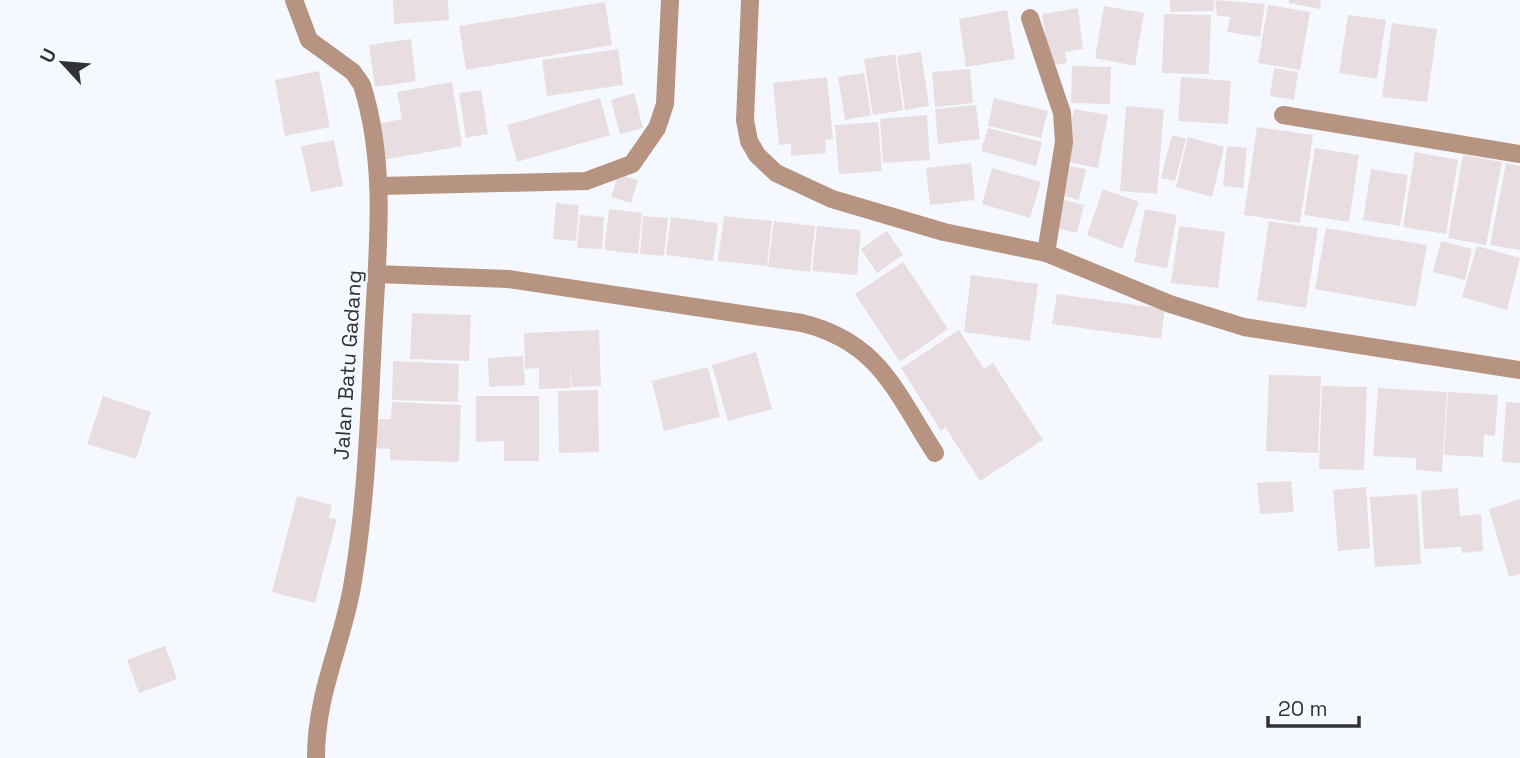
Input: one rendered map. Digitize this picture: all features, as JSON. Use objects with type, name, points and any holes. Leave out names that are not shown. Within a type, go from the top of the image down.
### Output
[{"type":"street","name":"Jalan Batu Gadang","points":[[294,0],[309,40],[353,72],[362,85],[381,186],[358,547],[351,590],[319,706],[316,758]]},
{"type":"street","points":[[381,186],[586,181],[632,164],[657,128],[665,104],[670,0]]},
{"type":"street","points":[[750,0],[745,120],[749,141],[757,155],[776,173],[832,199],[944,232],[1045,253],[1170,304],[1244,327],[1520,370]]},
{"type":"street","points":[[1030,18],[1062,113],[1061,173],[1045,253]]},
{"type":"street","points":[[1283,115],[1520,154]]},
{"type":"street","points":[[376,274],[508,279],[802,323],[832,331],[857,344],[879,365],[934,453]]},
{"type":"building","points":[[393,0],[448,0],[449,20],[394,24]]},
{"type":"building","points":[[1170,0],[1214,0],[1214,11],[1170,12]]},
{"type":"building","points":[[1215,0],[1265,4],[1260,37],[1227,32],[1230,17],[1217,16]]},
{"type":"building","points":[[1289,0],[1321,0],[1320,9],[1289,3]]},
{"type":"building","points":[[605,2],[612,45],[466,70],[459,26]]},
{"type":"building","points":[[1268,5],[1310,12],[1300,70],[1258,63]]},
{"type":"building","points":[[1104,6],[1144,13],[1135,66],[1095,58]]},
{"type":"building","points":[[1078,8],[1083,49],[1065,52],[1067,63],[1050,65],[1042,14]]},
{"type":"building","points":[[1007,10],[1015,59],[966,67],[959,19]]},
{"type":"building","points":[[1164,14],[1211,15],[1209,74],[1162,73]]},
{"type":"building","points":[[1348,15],[1386,20],[1377,79],[1339,73]]},
{"type":"building","points":[[1392,23],[1437,29],[1427,102],[1382,97]]},
{"type":"building","points":[[411,39],[416,81],[375,87],[369,45]]},
{"type":"building","points":[[618,49],[623,85],[547,96],[542,60]]},
{"type":"building","points":[[921,52],[929,106],[905,110],[897,56]]},
{"type":"building","points":[[895,54],[903,110],[873,115],[864,59]]},
{"type":"building","points":[[1072,66],[1111,67],[1110,104],[1071,103]]},
{"type":"building","points":[[1274,68],[1298,72],[1294,100],[1270,96]]},
{"type":"building","points":[[970,69],[973,103],[935,107],[932,72]]},
{"type":"building","points":[[319,71],[330,127],[285,136],[275,80]]},
{"type":"building","points":[[864,73],[871,115],[845,120],[838,77]]},
{"type":"building","points":[[827,77],[833,139],[825,140],[826,153],[791,156],[791,144],[779,145],[773,83]]},
{"type":"building","points":[[1181,77],[1231,81],[1228,124],[1178,121]]},
{"type":"building","points":[[452,82],[462,146],[383,160],[377,124],[402,119],[397,92]]},
{"type":"building","points":[[481,90],[488,134],[466,138],[459,93]]},
{"type":"building","points":[[634,93],[643,128],[620,134],[611,100]]},
{"type":"building","points":[[600,98],[610,135],[517,162],[507,125]]},
{"type":"building","points":[[994,98],[1048,111],[1041,138],[988,126]]},
{"type":"building","points":[[976,105],[980,139],[938,144],[935,109]]},
{"type":"building","points":[[1126,106],[1164,109],[1157,194],[1120,191]]},
{"type":"building","points":[[1074,109],[1108,115],[1098,168],[1063,161]]},
{"type":"building","points":[[927,115],[930,160],[883,163],[880,119]]},
{"type":"building","points":[[878,122],[882,171],[839,174],[835,125]]},
{"type":"building","points":[[1257,127],[1313,135],[1300,223],[1244,215]]},
{"type":"building","points":[[988,128],[1042,142],[1036,166],[981,151]]},
{"type":"building","points":[[1172,135],[1186,139],[1175,181],[1161,178]]},
{"type":"building","points":[[1188,137],[1224,147],[1212,197],[1176,187]]},
{"type":"building","points":[[334,140],[343,186],[311,192],[301,146]]},
{"type":"building","points":[[1227,146],[1247,148],[1243,188],[1223,186]]},
{"type":"building","points":[[1315,148],[1359,155],[1349,222],[1304,215]]},
{"type":"building","points":[[1415,152],[1458,160],[1446,234],[1403,227]]},
{"type":"building","points":[[1463,155],[1502,162],[1486,245],[1448,238]]},
{"type":"building","points":[[971,163],[975,200],[930,205],[926,168]]},
{"type":"building","points":[[1506,163],[1520,166],[1520,250],[1490,245]]},
{"type":"building","points":[[1068,166],[1086,169],[1079,200],[1061,195]]},
{"type":"building","points":[[992,168],[1041,182],[1030,218],[982,204]]},
{"type":"building","points":[[1371,169],[1408,175],[1400,226],[1363,220]]},
{"type":"building","points":[[618,175],[638,180],[631,203],[611,197]]},
{"type":"building","points":[[1103,189],[1139,202],[1122,249],[1087,235]]},
{"type":"building","points":[[1060,199],[1084,205],[1077,233],[1053,227]]},
{"type":"building","points":[[556,203],[579,205],[576,241],[553,239]]},
{"type":"building","points":[[609,209],[642,213],[638,254],[604,250]]},
{"type":"building","points":[[1145,209],[1177,215],[1167,268],[1134,262]]},
{"type":"building","points":[[580,215],[604,217],[602,249],[577,248]]},
{"type":"building","points":[[643,216],[668,218],[664,256],[640,254]]},
{"type":"building","points":[[724,216],[772,221],[767,266],[718,261]]},
{"type":"building","points":[[671,217],[718,223],[713,261],[666,255]]},
{"type":"building","points":[[774,221],[815,226],[810,272],[768,267]]},
{"type":"building","points":[[1269,221],[1318,228],[1306,308],[1257,300]]},
{"type":"building","points":[[817,226],[861,230],[857,275],[812,271]]},
{"type":"building","points":[[1179,226],[1225,232],[1218,288],[1171,283]]},
{"type":"building","points":[[1326,228],[1427,245],[1416,307],[1315,289]]},
{"type":"building","points":[[887,231],[903,255],[877,273],[861,249]]},
{"type":"building","points":[[1441,241],[1472,249],[1465,280],[1433,272]]},
{"type":"building","points":[[1477,246],[1520,258],[1507,310],[1462,297]]},
{"type":"building","points":[[903,262],[948,329],[900,362],[855,294]]},
{"type":"building","points":[[971,275],[1038,284],[1030,341],[964,332]]},
{"type":"building","points":[[1057,294],[1165,309],[1161,339],[1052,324]]},
{"type":"building","points":[[412,313],[471,315],[469,361],[410,359]]},
{"type":"building","points":[[599,330],[601,386],[572,387],[570,364],[571,388],[539,389],[539,368],[525,369],[524,333]]},
{"type":"building","points":[[959,330],[984,369],[993,363],[1043,440],[980,481],[945,427],[941,431],[901,368]]},
{"type":"building","points":[[756,352],[772,409],[728,421],[712,365]]},
{"type":"building","points":[[523,356],[525,385],[489,387],[488,358]]},
{"type":"building","points":[[393,361],[459,364],[458,402],[392,400]]},
{"type":"building","points":[[708,367],[720,417],[664,431],[652,381]]},
{"type":"building","points":[[1269,375],[1321,376],[1318,453],[1266,451]]},
{"type":"building","points":[[1322,386],[1367,387],[1364,470],[1319,469]]},
{"type":"building","points":[[1378,388],[1447,392],[1442,472],[1416,470],[1416,458],[1373,456]]},
{"type":"building","points":[[598,390],[599,452],[559,453],[558,391]]},
{"type":"building","points":[[1448,392],[1498,395],[1495,436],[1484,435],[1483,457],[1444,455]]},
{"type":"building","points":[[103,396],[151,412],[136,459],[87,444]]},
{"type":"building","points":[[476,396],[539,396],[539,461],[504,461],[504,441],[476,442]]},
{"type":"building","points":[[392,402],[461,405],[459,462],[390,460],[390,449],[375,448],[377,419],[391,419]]},
{"type":"building","points":[[1506,402],[1520,403],[1520,463],[1502,462]]},
{"type":"building","points":[[1291,481],[1294,512],[1260,514],[1257,483]]},
{"type":"building","points":[[1366,487],[1370,548],[1338,551],[1333,490]]},
{"type":"building","points":[[1458,488],[1460,516],[1481,514],[1483,551],[1462,553],[1461,547],[1424,549],[1421,491]]},
{"type":"building","points":[[1417,494],[1421,564],[1375,567],[1370,497]]},
{"type":"building","points":[[297,496],[332,505],[329,518],[337,519],[315,603],[272,592]]},
{"type":"building","points":[[1520,499],[1520,574],[1509,577],[1489,509]]},
{"type":"building","points":[[165,646],[177,679],[139,693],[127,660]]}]
